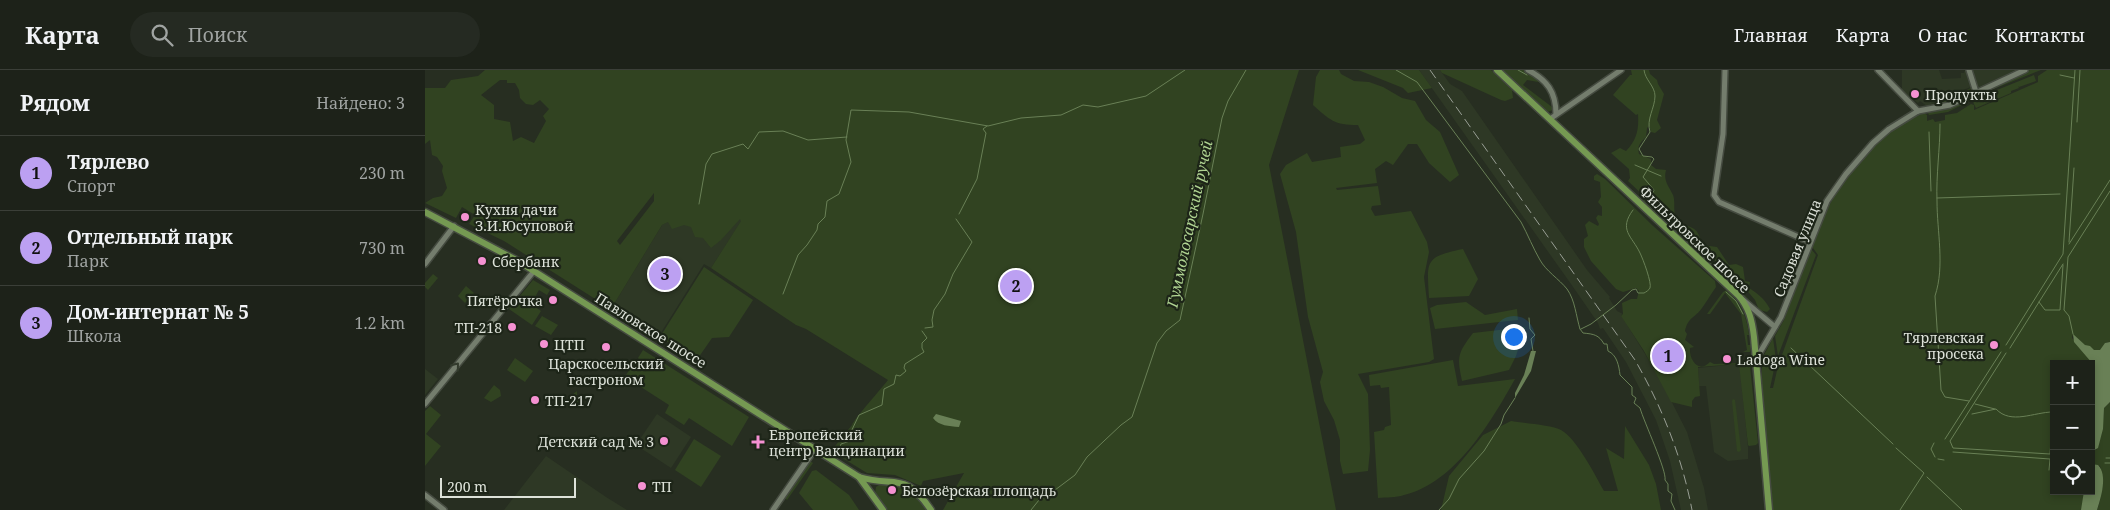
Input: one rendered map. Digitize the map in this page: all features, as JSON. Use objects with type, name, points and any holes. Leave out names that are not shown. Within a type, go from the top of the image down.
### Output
[{"type":"main road","name":"Фильтровское шоссе","points":[[1497,70],[1747,306],[1752,320],[1769,510]]},
{"type":"main road","name":"Павловское шоссе","points":[[425,212],[506,253],[859,476],[881,480]]},
{"type":"main road","name":"Павловское шоссе","points":[[859,476],[873,496]]},
{"type":"main road","points":[[883,510],[873,496],[874,487],[881,480],[899,482],[913,488],[930,509]]},
{"type":"street","points":[[1528,70],[1545,80],[1554,97],[1555,114]]},
{"type":"street","points":[[1550,119],[1621,70]]},
{"type":"street","points":[[1725,70],[1723,134],[1714,195],[1719,202],[1810,242]]},
{"type":"street","points":[[1878,70],[1918,111]]},
{"type":"street","points":[[1969,70],[1977,92]]},
{"type":"street","name":"Садовая улица","points":[[1756,359],[1790,296],[1827,201],[1846,174],[1877,139],[1918,111],[1945,106],[2025,70]]},
{"type":"street","points":[[425,264],[454,226]]},
{"type":"street","points":[[425,404],[533,270]]},
{"type":"street","points":[[1741,299],[1775,326]]},
{"type":"street","points":[[773,510],[815,448]]},
{"type":"street","points":[[425,495],[444,510]]},
{"type":"shaded area","points":[[485,70],[1299,70],[1269,165],[1336,510],[943,510],[964,473],[923,481],[921,486],[895,475],[867,473],[831,451],[888,380],[806,329],[796,325],[711,268],[741,221],[740,219],[711,248],[703,238],[695,237],[691,227],[684,225],[672,229],[668,222],[662,225],[611,309],[504,241],[469,224],[475,215],[462,207],[456,218],[425,203],[433,198],[442,196],[447,188],[442,171],[443,166],[437,157],[432,155],[430,140],[425,144],[425,88],[445,88],[451,80],[478,76]],"holes":[[[500,80],[507,80],[507,83],[515,83],[519,90],[520,98],[526,104],[533,105],[540,100],[549,109],[543,116],[546,121],[534,143],[521,137],[513,141],[510,122],[494,119],[494,105],[481,95]],[[654,193],[654,201],[620,245],[617,241]]]},
{"type":"shaded area","points":[[1320,70],[1339,70],[1341,74],[1354,81],[1369,82],[1383,87],[1402,98],[1415,101],[1426,120],[1440,132],[1459,175],[1450,182],[1429,163],[1417,144],[1408,144],[1393,165],[1386,161],[1375,169],[1377,183],[1336,188],[1337,190],[1378,186],[1381,205],[1372,206],[1371,209],[1375,216],[1411,211],[1427,242],[1429,252],[1424,277],[1434,359],[1429,362],[1358,374],[1368,394],[1370,450],[1368,471],[1343,474],[1340,461],[1340,440],[1334,420],[1324,401],[1320,382],[1323,372],[1308,317],[1296,232],[1280,174],[1286,165],[1307,153],[1312,162],[1341,157],[1340,147],[1360,144],[1365,140],[1358,125],[1333,121],[1313,105],[1316,77]]},
{"type":"shaded area","points":[[1358,70],[1419,70],[1432,88],[1408,93],[1403,88]]},
{"type":"shaded area","points":[[1419,70],[1440,70],[1450,84],[1462,91],[1587,270],[1610,297],[1617,311],[1623,314],[1621,315],[1658,375],[1687,432],[1704,488],[1708,510],[1681,510],[1670,461],[1656,420],[1626,362],[1603,328],[1600,329],[1598,323],[1571,284]]},
{"type":"shaded area","points":[[1440,70],[1491,70],[1512,90],[1513,98],[1505,101],[1501,100],[1442,73]]},
{"type":"shaded area","points":[[1503,70],[1524,70],[1544,83],[1527,80],[1523,85],[1552,107],[1552,110],[1548,112],[1543,108]]},
{"type":"shaded area","points":[[1631,70],[1649,70],[1664,94],[1657,120],[1661,128],[1655,133],[1651,132],[1649,126],[1647,128],[1646,137],[1639,147],[1639,154],[1651,159],[1651,165],[1656,169],[1666,170],[1666,180],[1673,195],[1677,218],[1684,225],[1695,229],[1702,245],[1717,247],[1729,265],[1736,264],[1743,267],[1745,281],[1750,282],[1749,288],[1766,302],[1770,309],[1767,312],[1759,310],[1755,300],[1744,287],[1715,261],[1712,254],[1699,248],[1628,181],[1630,178],[1629,169],[1611,153],[1620,148],[1626,151],[1633,143],[1637,134],[1638,114],[1636,115],[1613,95],[1632,75]]},
{"type":"shaded area","points":[[1902,70],[1939,70],[1942,79],[1961,78],[1961,73],[1964,73],[1965,70],[2020,70],[1978,89],[1975,85],[1927,106],[1920,101],[1918,103],[1902,91]]},
{"type":"shaded area","points":[[2030,70],[2041,70],[1991,90],[1948,112],[1929,115],[1927,111],[1989,88]]},
{"type":"shaded area","points":[[2047,70],[2110,70],[2110,342],[2105,343],[2106,345],[2098,353],[2083,347],[2072,335],[2072,338],[2093,360],[2050,360],[2050,495],[2084,495],[2082,510],[1772,510],[1762,392],[1763,357],[1773,338],[1776,360],[1770,388],[1773,388],[1778,366],[1818,255],[1813,248],[1815,237],[1840,186],[1863,156],[1876,143],[1906,120],[1923,112],[1927,115],[1927,121],[1933,119],[1935,122],[1945,120],[1945,115],[1957,113],[1971,104],[1974,105],[1974,110],[2038,82],[2038,76]]},
{"type":"shaded area","points":[[2034,75],[2036,81],[2018,86],[2019,88],[2011,91],[2011,93],[1976,108],[1973,102]]},
{"type":"shaded area","points":[[1971,88],[1970,93],[1946,104],[1928,106]]},
{"type":"shaded area","points":[[1597,174],[1605,179],[1652,225],[1715,281],[1716,287],[1702,308],[1688,323],[1685,331],[1687,334],[1685,340],[1694,347],[1690,348],[1691,357],[1698,366],[1706,365],[1710,362],[1714,364],[1741,363],[1750,366],[1758,443],[1756,445],[1748,445],[1739,364],[1698,367],[1700,396],[1695,397],[1692,401],[1692,407],[1671,402],[1644,351],[1621,316],[1623,314],[1622,303],[1631,299],[1637,299],[1639,291],[1636,288],[1623,292],[1616,289],[1591,261],[1584,247],[1584,239],[1588,236],[1585,225],[1589,221],[1598,226],[1596,218],[1598,215],[1602,216],[1602,207],[1598,202],[1601,197],[1600,182],[1594,180],[1594,176]]},
{"type":"shaded area","points":[[1642,198],[1740,290],[1755,306],[1644,202]]},
{"type":"shaded area","points":[[681,214],[744,217],[711,268],[704,264],[657,339],[611,309],[662,225]]},
{"type":"shaded area","points":[[1463,249],[1478,279],[1469,296],[1429,298],[1428,276],[1431,263],[1441,255]]},
{"type":"shaded area","points":[[1812,250],[1816,255],[1778,356],[1775,336],[1784,320]]},
{"type":"shaded area","points":[[704,267],[753,300],[729,337],[712,338],[696,361],[660,337]]},
{"type":"shaded area","points":[[433,274],[438,278],[428,290],[425,287],[425,283]]},
{"type":"shaded area","points":[[533,280],[550,290],[547,295],[539,290],[531,304],[541,311],[532,325],[509,309]]},
{"type":"shaded area","points":[[466,286],[474,293],[465,303],[458,296]]},
{"type":"shaded area","points":[[1727,290],[1740,305],[1745,316],[1749,335],[1747,335],[1748,345],[1751,345],[1750,352],[1743,352],[1747,350],[1741,314],[1725,293],[1710,314],[1707,314],[1723,292]]},
{"type":"shaded area","points":[[1466,302],[1485,315],[1517,309],[1518,320],[1435,329],[1430,308],[1437,305]]},
{"type":"shaded area","points":[[542,316],[558,325],[551,335],[535,326]]},
{"type":"shaded area","points":[[1525,327],[1516,356],[1509,370],[1462,381],[1459,366],[1461,351],[1473,333]]},
{"type":"shaded area","points":[[2073,334],[2094,350],[2100,350],[2105,343],[2110,342],[2110,402],[2104,408],[2103,429],[2098,448],[2095,450],[2095,360],[2089,360],[2074,342]]},
{"type":"shaded area","points":[[643,350],[749,417],[732,446],[689,418],[684,425],[665,413],[669,405],[630,380],[625,387],[620,384],[630,369],[634,370],[640,361],[638,358]]},
{"type":"shaded area","points":[[1531,351],[1536,351],[1531,371],[1515,398],[1515,393],[1524,375]]},
{"type":"shaded area","points":[[515,358],[533,371],[525,382],[507,370]]},
{"type":"shaded area","points":[[1453,360],[1458,386],[1515,379],[1495,414],[1470,449],[1439,478],[1422,488],[1401,496],[1378,498],[1374,432],[1384,430],[1385,427],[1391,425],[1389,387],[1381,388],[1380,385],[1370,386],[1369,375]]},
{"type":"shaded area","points":[[1737,364],[1740,366],[1748,459],[1728,461],[1714,452],[1706,386],[1699,386],[1698,368]]},
{"type":"shaded area","points":[[425,369],[438,379],[425,395]]},
{"type":"shaded area","points":[[494,385],[500,390],[501,396],[491,402],[484,398]]},
{"type":"shaded area","points":[[577,391],[577,397],[581,401],[568,408],[568,398]]},
{"type":"shaded area","points":[[1733,399],[1735,400],[1741,450],[1739,452],[1737,451]]},
{"type":"shaded area","points":[[2110,402],[2110,510],[2097,510],[2103,482],[2100,466],[2095,465],[2095,450],[2102,433],[2104,408]]},
{"type":"shaded area","points":[[430,406],[441,415],[426,434],[441,446],[425,466],[425,411]]},
{"type":"shaded area","name":"Детский сад № 3","points":[[657,414],[691,437],[671,468],[636,445]]},
{"type":"shaded area","points":[[936,414],[961,421],[959,427],[938,423],[933,418]]},
{"type":"shaded area","points":[[1511,421],[1537,424],[1561,430],[1573,441],[1585,458],[1604,491],[1618,491],[1606,448],[1624,459],[1625,426],[1649,465],[1656,484],[1661,510],[1441,510],[1449,476],[1483,435]]},
{"type":"shaded area","points":[[694,439],[721,456],[701,487],[675,470]]},
{"type":"shaded area","points":[[546,456],[606,497],[627,510],[504,510]]},
{"type":"shaded area","points":[[810,461],[813,463],[787,500],[785,498]]},
{"type":"shaded area","points":[[2095,465],[2098,465],[2103,475],[2103,480],[2102,493],[2097,510],[2081,510],[2083,495],[2095,495]]},
{"type":"shaded area","points":[[816,470],[849,495],[859,510],[813,510],[799,493],[812,471]]},
{"type":"shaded area","points":[[882,483],[909,490],[920,498],[927,510],[887,510],[875,494],[876,487]]},
{"type":"waterway","points":[[783,294],[798,255],[817,230],[818,224],[825,217],[827,201],[839,194],[851,162],[846,140],[851,110],[909,112],[988,126],[1021,118],[1061,115],[1083,105],[1098,107],[1146,96],[1185,70]]},
{"type":"waterway","name":"Гуммолосарский ручей","points":[[1031,510],[1039,500],[1075,475],[1087,457],[1132,417],[1157,343],[1166,331],[1180,320],[1222,118],[1228,101],[1246,70]]},
{"type":"waterway","name":"Гуммолосарский ручей","points":[[1396,70],[1417,82],[1521,222],[1543,264],[1570,293],[1580,329]]},
{"type":"waterway","points":[[1518,70],[1527,75]]},
{"type":"waterway","points":[[1644,70],[1655,92],[1649,123],[1650,132],[1639,149],[1643,156],[1654,159],[1643,177],[1654,190],[1652,195],[1647,198]]},
{"type":"waterway","points":[[2006,345],[2063,254],[2075,70]]},
{"type":"waterway","points":[[2077,122],[2080,70]]},
{"type":"waterway","points":[[2060,75],[2074,78]]},
{"type":"waterway","points":[[1940,124],[1937,191],[1940,273],[1935,296],[1941,390],[1945,397],[1969,401]]},
{"type":"waterway","points":[[959,214],[977,179],[986,133],[983,129],[987,126]]},
{"type":"waterway","points":[[699,204],[706,164],[712,154],[743,144],[748,149],[759,132],[783,131],[808,140],[847,137]]},
{"type":"waterway","points":[[1929,132],[1931,191]]},
{"type":"waterway","points":[[1635,165],[1661,176]]},
{"type":"waterway","points":[[2069,242],[2074,168]]},
{"type":"waterway","points":[[2069,244],[2110,180]]},
{"type":"waterway","points":[[2073,334],[2069,316],[2064,310],[2068,257],[2110,191]]},
{"type":"waterway","points":[[1937,198],[2060,194]]},
{"type":"waterway","points":[[1581,329],[1591,324],[1616,305],[1632,290],[1636,289],[1638,293],[1644,293],[1650,288],[1649,276],[1643,260],[1628,233],[1627,223],[1633,210]]},
{"type":"waterway","points":[[925,328],[933,327],[934,310],[945,294],[953,274],[972,242],[956,219]]},
{"type":"waterway","points":[[2010,348],[2063,264]]},
{"type":"waterway","points":[[2039,302],[2045,310],[2060,310],[2063,265]]},
{"type":"waterway","points":[[1726,292],[1736,301],[1743,314]]},
{"type":"waterway","points":[[1529,318],[1530,329],[1535,335],[1531,339],[1533,351]]},
{"type":"waterway","points":[[1580,329],[1583,333],[1596,336],[1604,344],[1607,344],[1608,351],[1614,355],[1617,361],[1620,375],[1632,387],[1632,395],[1636,398],[1634,403],[1640,408],[1659,457],[1665,480],[1668,484],[1668,491],[1672,494],[1671,501],[1675,510]]},
{"type":"waterway","points":[[833,451],[840,447],[841,444],[850,441],[850,434],[859,415],[882,405],[884,389],[894,384],[896,375],[900,376],[906,371],[904,368],[905,364],[924,352],[922,343],[927,338],[922,331]]},
{"type":"waterway","points":[[1791,348],[1893,444]]},
{"type":"waterway","points":[[1945,439],[2001,352]]},
{"type":"waterway","points":[[1972,414],[1996,409],[2002,414],[2016,417],[2053,412],[2050,454],[1953,448],[1950,441],[2006,353]]},
{"type":"waterway","points":[[1439,510],[1449,499],[1459,479],[1484,451],[1515,398]]},
{"type":"waterway","points":[[1975,404],[1995,409]]},
{"type":"waterway","points":[[1934,443],[1931,449],[1935,457]]},
{"type":"waterway","points":[[1896,448],[1924,473],[1900,510]]},
{"type":"waterway","points":[[1953,452],[2050,459],[2049,470]]},
{"type":"waterway","points":[[1938,459],[1944,460]]},
{"type":"waterway","points":[[2105,463],[2110,463]]},
{"type":"waterway","points":[[1927,477],[1962,510]]},
{"type":"railway","points":[[1430,70],[1635,360],[1654,396],[1670,433],[1683,471],[1692,510]]},
{"type":"place","name":"Продукты","points":[[1915,94]]},
{"type":"place","name":"Кухня дачи З.И.Юсуповой","points":[[465,217]]},
{"type":"place","name":"Сбербанк","points":[[482,261]]},
{"type":"place","name":"Дом-интернат № 5","points":[[665,274]]},
{"type":"place","name":"Отдельный парк","points":[[1016,286]]},
{"type":"place","name":"Пятёрочка","points":[[553,300]]},
{"type":"place","name":"ТП-218","points":[[512,327]]},
{"type":"place","name":"ЦТП","points":[[544,344]]},
{"type":"place","name":"Тярлевская просека","points":[[1994,345]]},
{"type":"place","name":"Царскосельский гастроном","points":[[606,347]]},
{"type":"place","name":"Тярлево","points":[[1668,356]]},
{"type":"place","name":"Ladoga Wine","points":[[1727,359]]},
{"type":"place","name":"ТП-217","points":[[535,400]]},
{"type":"place","name":"Детский сад № 3","points":[[664,441]]},
{"type":"place","name":"Европейский центр Вакцинации","points":[[758,442]]},
{"type":"place","name":"ТП","points":[[642,486]]},
{"type":"place","name":"Белозёрская площадь","points":[[892,490]]}]
